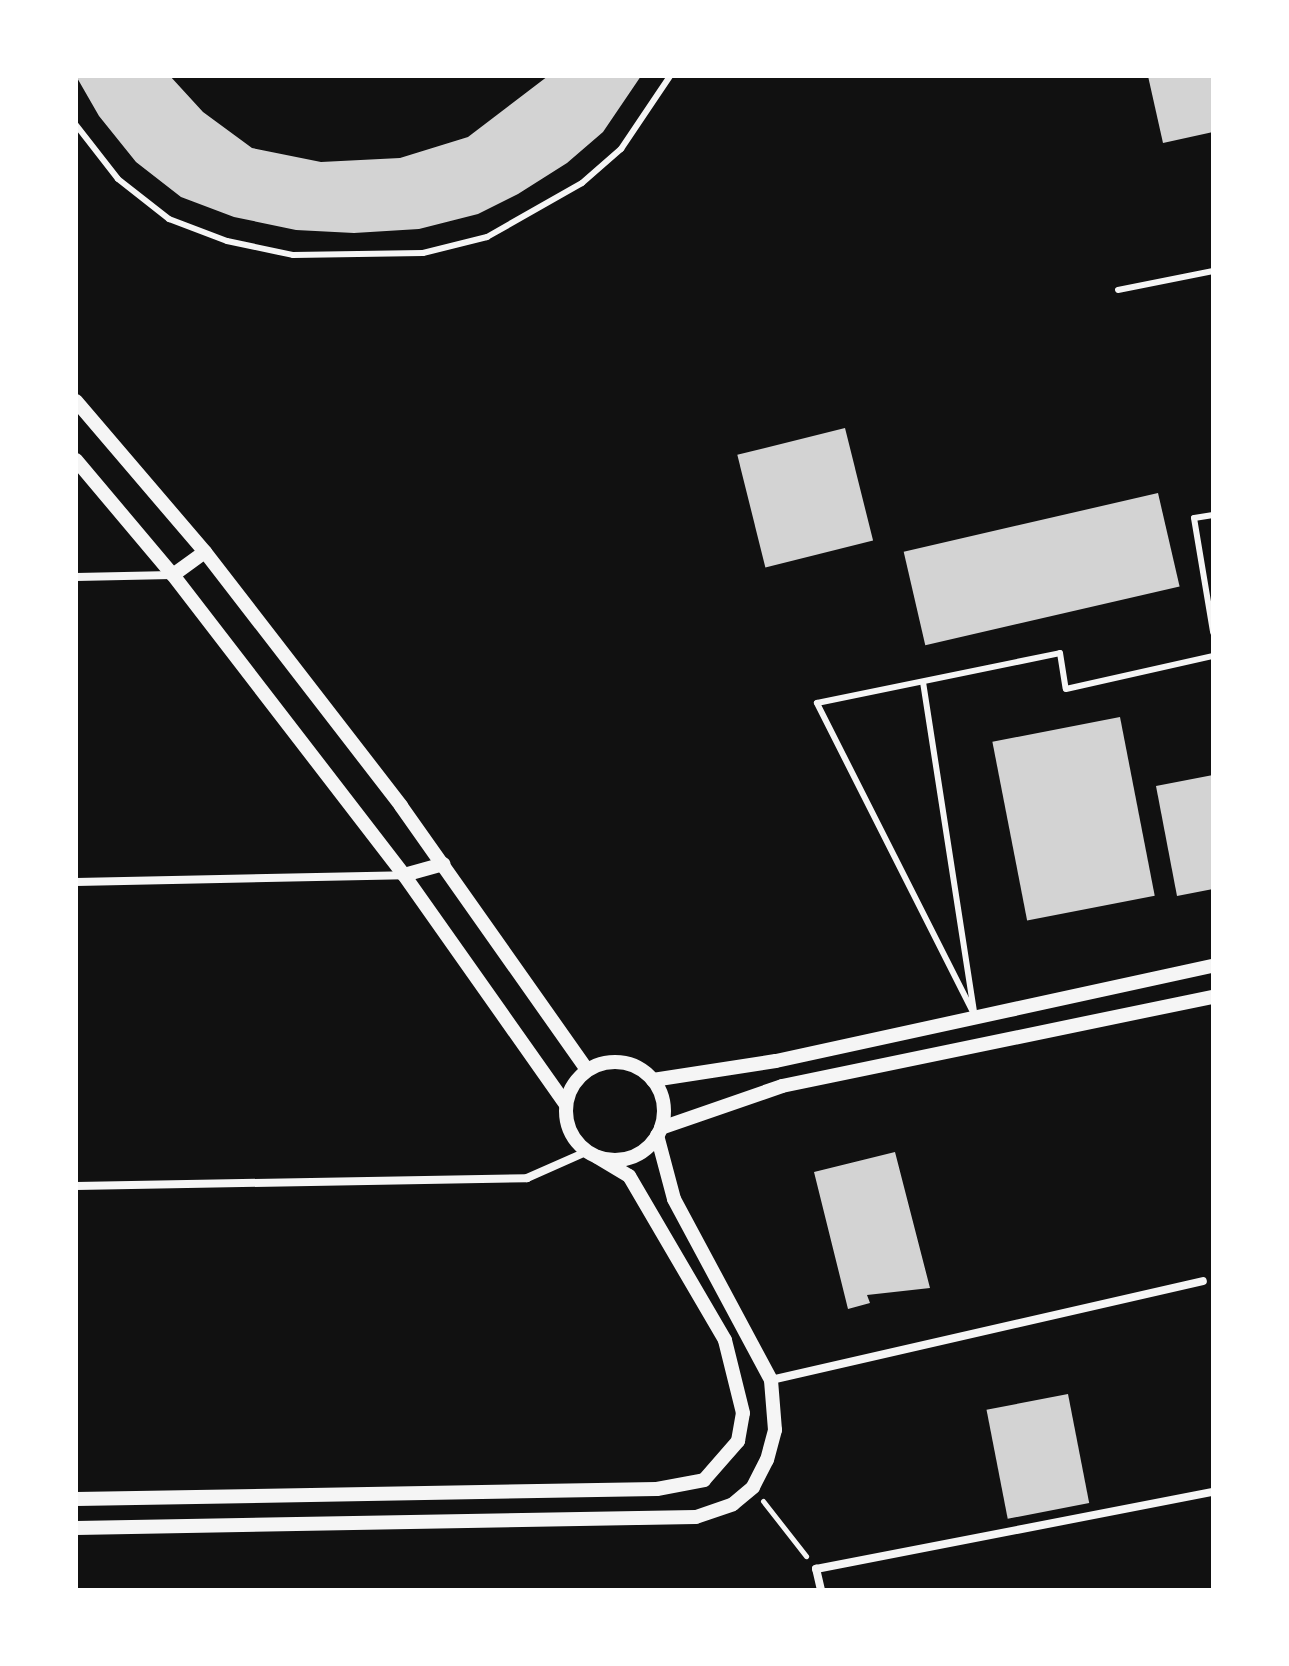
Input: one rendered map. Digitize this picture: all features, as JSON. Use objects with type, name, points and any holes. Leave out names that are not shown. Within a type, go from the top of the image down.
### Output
[{"type":"street","points":[[76,401],[205,552],[444,864],[587,1070]]},
{"type":"street","points":[[76,460],[173,575],[404,875],[566,1105],[570,1132],[592,1154],[629,1176],[729,1352],[743,1413],[738,1441],[704,1480],[657,1489],[76,1499]]},
{"type":"street","points":[[76,577],[173,575],[205,552]]},
{"type":"street","points":[[76,882],[404,875],[444,864]]},
{"type":"street","points":[[653,1080],[776,1061],[1213,966]]},
{"type":"street","points":[[76,1186],[527,1178],[592,1154],[628,1159],[659,1132],[782,1086],[1213,997]]},
{"type":"street","points":[[76,1528],[696,1517],[733,1504],[753,1487],[775,1430],[771,1380],[674,1199],[659,1132],[664,1103],[653,1080],[619,1062],[587,1070],[574,1083],[566,1105]]},
{"type":"street","points":[[771,1380],[1203,1281]]},
{"type":"street","points":[[821,1590],[816,1569],[1213,1492]]},
{"type":"lane","points":[[76,125],[118,179],[169,219],[227,241],[293,255],[423,253],[487,237],[582,183],[621,149],[670,76]]},
{"type":"lane","points":[[1118,290],[1213,271]]},
{"type":"lane","points":[[1213,515],[1194,518],[1213,632]]},
{"type":"lane","points":[[976,1018],[817,703],[1060,653],[1066,689],[1213,656]]},
{"type":"lane","points":[[923,682],[976,1018]]},
{"type":"path","points":[[753,1487],[816,1569]]},
{"type":"building","points":[[76,76],[170,76],[203,112],[252,148],[321,162],[400,158],[468,137],[548,76],[641,76],[603,132],[567,163],[518,194],[478,214],[419,229],[354,233],[296,230],[234,217],[181,197],[136,162],[99,116]]},
{"type":"building","points":[[1148,76],[1212,76],[1213,132],[1163,143]]},
{"type":"building","points":[[845,428],[873,541],[765,567],[737,455]]},
{"type":"building","points":[[1158,493],[1180,587],[925,645],[904,552]]},
{"type":"building","points":[[1120,717],[1155,896],[1027,920],[992,742]]},
{"type":"building","points":[[1213,775],[1213,889],[1177,896],[1156,786]]},
{"type":"building","points":[[895,1152],[930,1288],[867,1295],[870,1303],[848,1309],[814,1172]]},
{"type":"building","points":[[1068,1394],[1089,1503],[1008,1519],[987,1410]]}]
